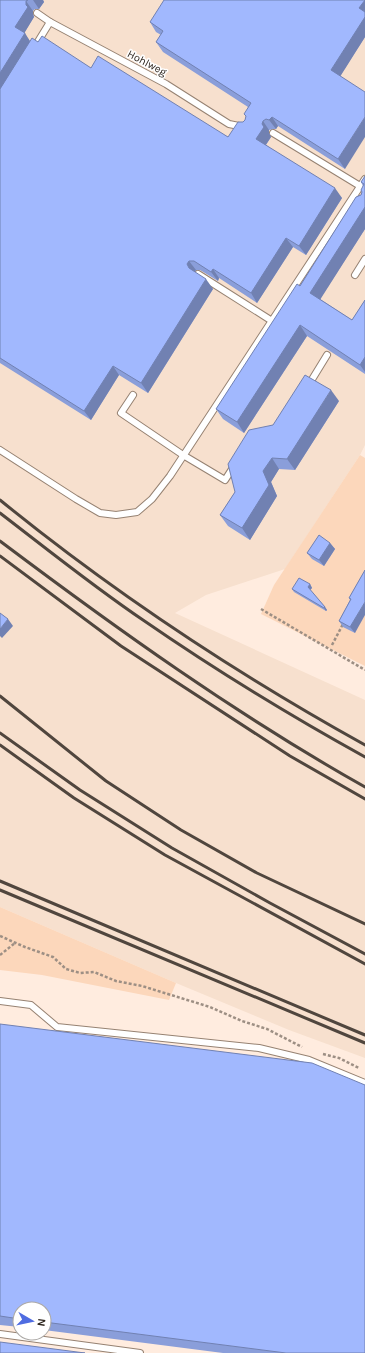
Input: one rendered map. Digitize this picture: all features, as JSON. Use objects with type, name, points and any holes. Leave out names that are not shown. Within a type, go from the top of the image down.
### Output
[{"type":"lane","name":"Hohlweg","points":[[37,13],[50,22],[166,84],[228,124],[248,127]]},
{"type":"lane","points":[[30,55],[50,22]]},
{"type":"lane","points":[[273,133],[360,186]]},
{"type":"lane","points":[[0,450],[100,513],[116,515],[137,512],[152,500],[170,476],[272,321],[357,198],[360,186],[365,179]]},
{"type":"lane","points":[[355,275],[365,259]]},
{"type":"lane","points":[[198,274],[272,321]]},
{"type":"lane","points":[[302,394],[327,356]]},
{"type":"lane","points":[[133,395],[122,413],[183,455],[225,480],[237,462]]},
{"type":"lane","points":[[0,1001],[31,1005],[57,1027],[259,1048],[309,1060],[365,1083]]},
{"type":"lane","points":[[0,1334],[140,1353]]},
{"type":"path","points":[[261,608],[365,670]]},
{"type":"path","points":[[332,645],[345,618]]},
{"type":"path","points":[[0,936],[53,956],[66,969],[80,973],[94,972],[116,981],[142,986],[210,1007],[242,1021],[267,1028],[306,1049]]},
{"type":"path","points":[[0,955],[16,943]]},
{"type":"path","points":[[319,1053],[339,1058],[365,1071]]},
{"type":"shaded area","points":[[0,0],[365,0],[365,445],[360,455],[285,569],[206,595],[175,613],[365,700],[365,1058],[289,1030],[0,907]]},
{"type":"shaded area","points":[[360,455],[365,458],[365,666],[261,614],[274,585]]},
{"type":"shaded area","points":[[0,907],[176,983],[169,1000],[42,975],[0,970]]},
{"type":"building","points":[[0,0],[28,0],[26,1],[26,5],[28,7],[15,27],[25,33],[0,73]]},
{"type":"building","points":[[164,0],[365,0],[359,8],[365,12],[365,17],[331,70],[365,92],[365,117],[338,159],[272,117],[269,120],[266,119],[263,121],[262,124],[264,127],[256,139],[335,188],[299,246],[286,238],[251,293],[213,269],[211,272],[194,261],[189,261],[187,264],[189,268],[206,279],[141,383],[113,366],[84,411],[0,358],[0,89],[32,38],[38,42],[42,36],[91,68],[98,56],[228,137],[238,122],[243,122],[245,120],[246,116],[244,114],[251,103],[156,42],[163,31],[150,22]]},
{"type":"building","points":[[365,176],[365,207],[310,293],[352,320],[365,300],[365,357],[360,365],[300,325],[237,422],[216,409],[297,284],[300,286],[356,197],[361,195],[361,190],[364,184],[361,182]]},
{"type":"building","points":[[305,375],[331,390],[287,459],[272,458],[263,471],[269,485],[242,528],[220,515],[235,492],[228,464],[249,430],[273,425]]},
{"type":"building","points":[[319,535],[330,543],[319,560],[307,553]]},
{"type":"building","points":[[365,570],[365,602],[350,627],[339,621],[351,599],[349,598]]},
{"type":"building","points":[[299,578],[310,584],[308,587],[325,607],[324,608],[292,589]]},
{"type":"building","points":[[0,613],[8,619],[0,629]]},
{"type":"building","points":[[0,1024],[312,1063],[365,1085],[365,1353],[286,1353],[52,1323],[52,1301],[12,1301],[12,1318],[0,1316]]},
{"type":"building","points":[[0,1342],[85,1353],[0,1353]]},
{"type":"railway","points":[[0,500],[131,599],[223,661],[317,718],[365,745]]},
{"type":"railway","points":[[0,513],[71,568],[170,638],[252,691],[365,757]]},
{"type":"railway","points":[[0,541],[133,639],[178,670],[270,731],[365,787]]},
{"type":"railway","points":[[0,556],[121,646],[290,756],[365,799]]},
{"type":"railway","points":[[0,696],[106,781],[181,830],[257,873],[365,924]]},
{"type":"railway","points":[[0,733],[80,790],[172,848],[365,954]]},
{"type":"railway","points":[[0,745],[74,798],[165,855],[365,964]]},
{"type":"railway","points":[[0,881],[365,1035]]},
{"type":"railway","points":[[0,890],[365,1043]]}]
